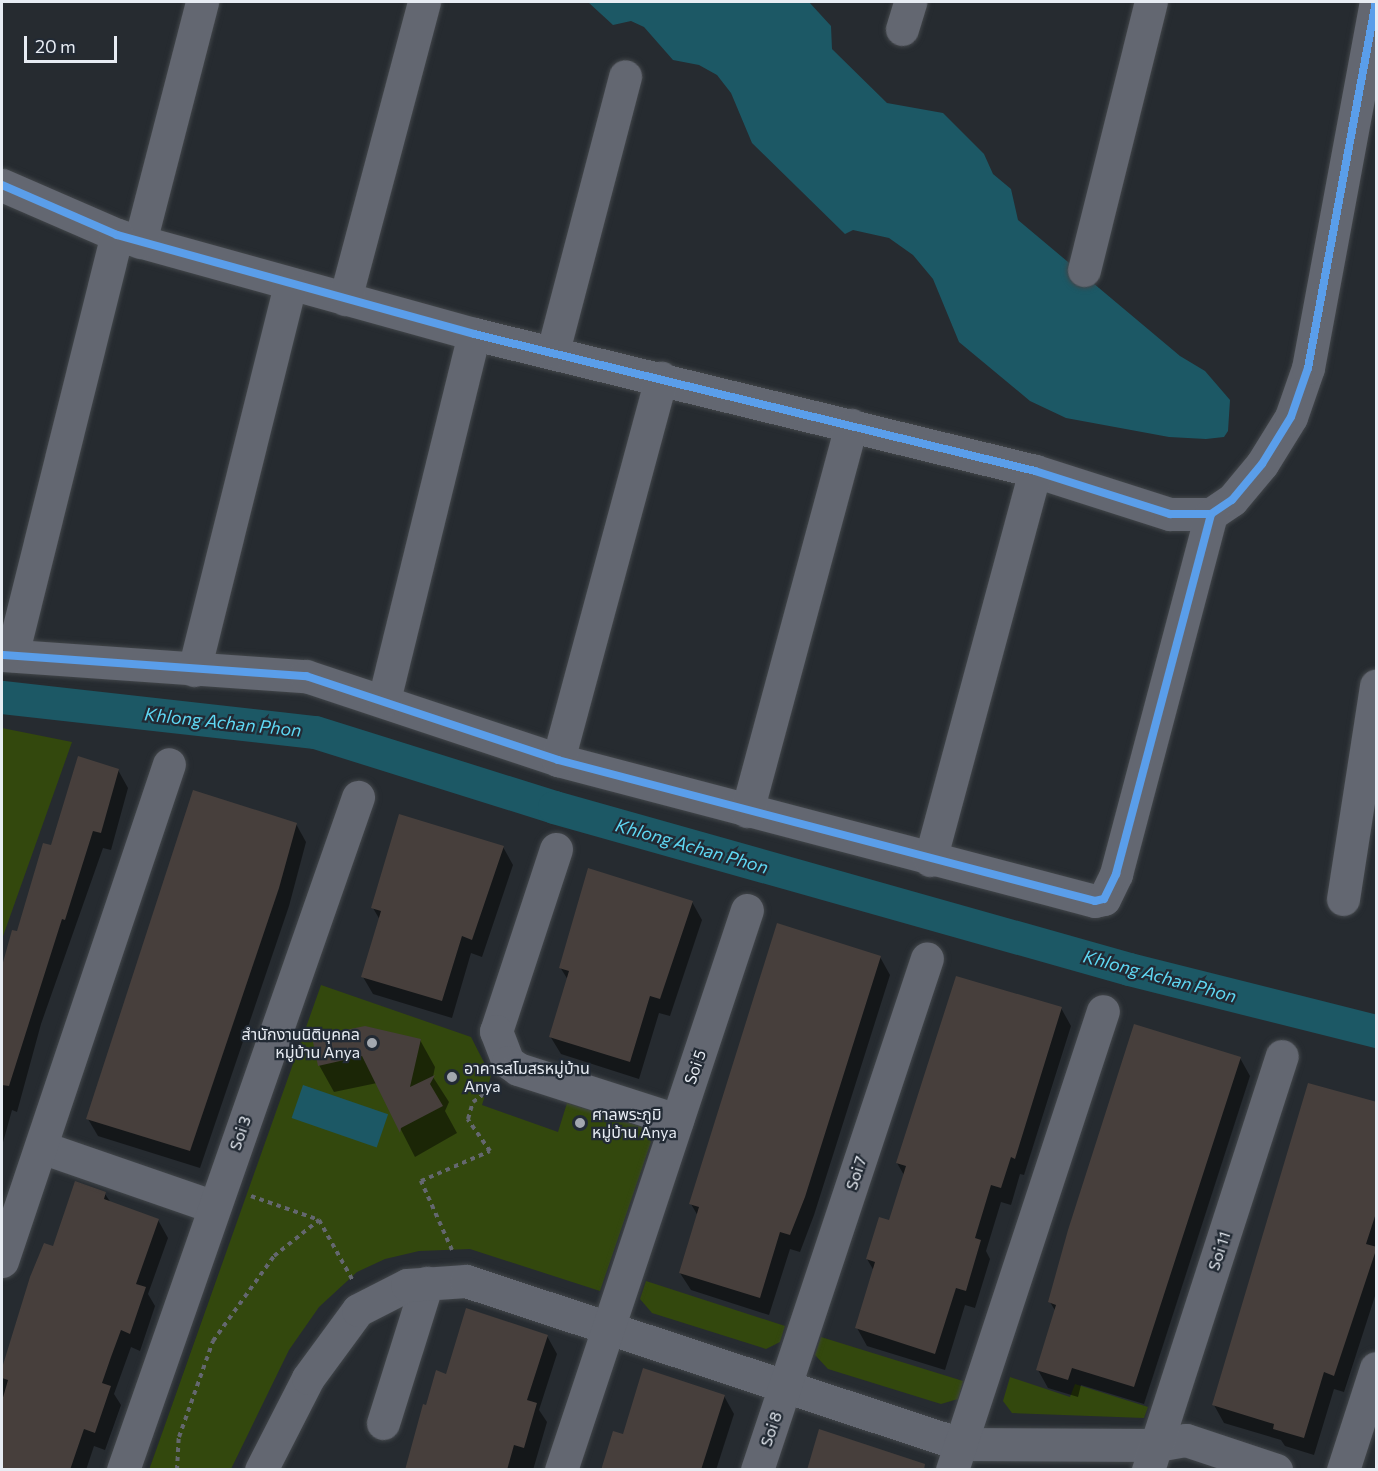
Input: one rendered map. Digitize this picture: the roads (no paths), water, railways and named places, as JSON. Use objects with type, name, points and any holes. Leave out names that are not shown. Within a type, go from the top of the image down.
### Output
[{"type":"street","points":[[202,2],[129,238],[7,655],[194,670],[306,676],[384,700],[558,760],[1086,901],[1104,899],[1116,874],[1211,514]]},
{"type":"street","points":[[345,298],[424,2]]},
{"type":"street","points":[[1084,270],[1151,2]]},
{"type":"street","points":[[2,185],[129,238],[290,284],[474,334],[553,351],[1035,471],[1170,514],[1211,514],[1232,500],[1262,464],[1291,417],[1308,368],[1376,2]]},
{"type":"street","points":[[553,351],[624,76]]},
{"type":"street","points":[[194,670],[290,284]]},
{"type":"street","points":[[384,700],[474,334]]},
{"type":"street","points":[[558,760],[661,378]]},
{"type":"street","points":[[747,811],[851,425]]},
{"type":"street","points":[[930,860],[1035,471]]},
{"type":"street","points":[[1343,899],[1377,686]]},
{"type":"street","points":[[2,1261],[169,764]]},
{"type":"street","name":"Soi 3","points":[[123,1470],[358,797]]},
{"type":"street","points":[[556,849],[496,1031],[508,1062],[518,1069],[677,1120]]},
{"type":"street","name":"Soi 5","points":[[561,1470],[747,910]]},
{"type":"street","name":"Soi 7","points":[[785,1389],[927,958]]},
{"type":"street","points":[[956,1457],[1103,1011]]},
{"type":"street","name":"Soi 11","points":[[1152,1457],[1282,1056]]},
{"type":"street","points":[[41,1147],[218,1196]]},
{"type":"street","points":[[261,1470],[308,1378],[363,1308],[407,1285],[466,1281],[608,1326],[785,1389],[956,1457],[1152,1457],[1186,1440],[1276,1470]]},
{"type":"street","points":[[383,1423],[427,1282]]},
{"type":"street","points":[[1343,1470],[1377,1368]]},
{"type":"street","name":"Soi 8","points":[[757,1470],[785,1389]]},
{"type":"water","points":[[588,2],[809,2],[831,26],[832,49],[887,103],[943,113],[984,154],[993,174],[1011,189],[1018,220],[1180,356],[1205,371],[1230,400],[1228,431],[1224,437],[1206,439],[1169,437],[1066,418],[1030,401],[959,342],[933,279],[913,255],[889,238],[853,230],[845,234],[752,143],[731,93],[717,75],[699,65],[673,60],[644,27],[631,21],[613,25]]},
{"type":"water","points":[[303,1085],[388,1114],[377,1147],[292,1118]]},
{"type":"waterway","name":"Khlong Achan Phon","points":[[2,697],[315,732],[554,807],[1129,969],[1376,1031]]},
{"type":"place","name":"สำนักงานนิติบุคคล หมู่บ้าน Anya","points":[[372,1043]]},
{"type":"place","name":"อาคารสโมสรหมู่บ้าน Anya","points":[[452,1077]]},
{"type":"place","name":"ศาลพระภูมิ หมู่บ้าน Anya","points":[[580,1123]]}]
